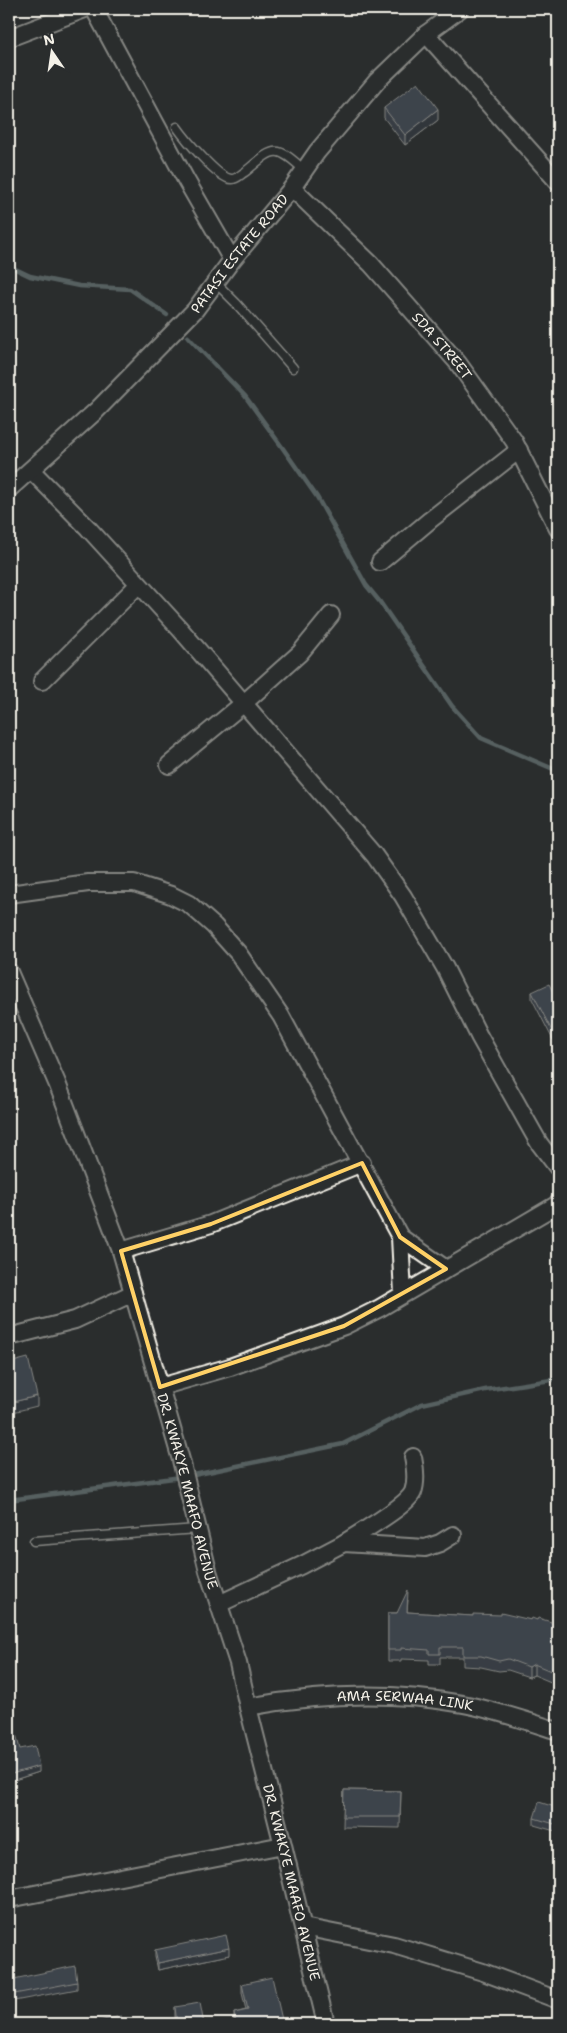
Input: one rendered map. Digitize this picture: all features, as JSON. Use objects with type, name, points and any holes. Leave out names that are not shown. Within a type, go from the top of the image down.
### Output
[{"type":"street","points":[[9,38],[85,9]]},
{"type":"street","points":[[94,9],[186,180],[232,260]]},
{"type":"street","name":"PATASI ESTATE ROAD","points":[[9,489],[151,356],[195,310],[232,260],[292,188],[317,152],[377,81],[426,34],[460,9]]},
{"type":"street","points":[[426,34],[558,182]]},
{"type":"street","name":"SDA STREET","points":[[292,188],[371,264],[458,363],[519,450],[558,529]]},
{"type":"street","points":[[380,562],[519,450]]},
{"type":"street","points":[[31,470],[88,528],[180,629],[374,856],[403,896],[445,968],[479,1036],[539,1143],[558,1168]]},
{"type":"street","points":[[42,681],[138,585]]},
{"type":"street","points":[[169,764],[244,703],[300,654],[331,615]]},
{"type":"street","points":[[9,894],[62,886],[134,884],[157,889],[189,904],[214,926],[238,953],[281,1016],[362,1163],[400,1237],[403,1294]]},
{"type":"street","name":"DR. KWAKYE MAAFO AVENUE","points":[[9,972],[60,1092],[121,1251],[181,1460],[208,1571],[238,1663],[326,2024]]},
{"type":"street","points":[[121,1251],[211,1224],[362,1163]]},
{"type":"street","points":[[160,1387],[230,1367],[344,1326],[380,1308],[558,1204]]},
{"type":"street","points":[[400,1237],[446,1269]]},
{"type":"street","points":[[9,1337],[75,1320],[133,1293]]},
{"type":"street","points":[[219,1604],[344,1543],[393,1511],[410,1496],[415,1482],[413,1456]]},
{"type":"street","points":[[344,1543],[425,1548],[440,1543],[453,1535]]},
{"type":"street","name":"AMA SERWAA LINK","points":[[248,1707],[329,1696],[425,1698],[465,1704],[558,1731]]},
{"type":"street","points":[[9,1899],[283,1845]]},
{"type":"street","points":[[303,1927],[394,1944],[483,1972],[558,2000]]},
{"type":"lane","points":[[177,127],[214,169],[226,178],[236,178],[273,151],[281,151],[288,155],[304,170]]},
{"type":"lane","points":[[215,282],[293,368]]},
{"type":"lane","points":[[34,1541],[197,1529]]},
{"type":"highlighted area","points":[[362,1163],[400,1237],[446,1269],[344,1326],[160,1387],[121,1251],[211,1224]]},
{"type":"building","points":[[418,82],[438,109],[405,135],[384,108]]},
{"type":"building","points":[[549,984],[558,1002],[558,1030],[553,1033],[532,992]]},
{"type":"building","points":[[28,1358],[37,1396],[9,1403],[9,1363]]},
{"type":"building","points":[[408,1590],[407,1612],[473,1616],[473,1614],[501,1615],[501,1613],[531,1620],[532,1618],[537,1620],[538,1618],[558,1624],[558,1674],[534,1664],[529,1667],[508,1659],[499,1661],[481,1656],[463,1656],[463,1647],[440,1647],[440,1654],[429,1654],[429,1650],[401,1648],[401,1650],[388,1650],[388,1613],[397,1613]]},
{"type":"building","points":[[14,1727],[20,1749],[35,1746],[39,1766],[11,1774],[9,1767],[9,1729]]},
{"type":"building","points":[[344,1790],[401,1791],[400,1817],[343,1817]]},
{"type":"building","points":[[539,1802],[558,1808],[558,1825],[534,1818]]},
{"type":"building","points":[[226,1935],[229,1948],[158,1963],[155,1950]]},
{"type":"building","points":[[75,1966],[77,1982],[9,1995],[9,1980]]},
{"type":"building","points":[[272,1977],[283,2024],[236,2024],[234,2013],[248,2010],[242,1984]]},
{"type":"building","points":[[200,2003],[204,2024],[177,2024],[175,2007]]},
{"type":"building","points":[[121,2016],[123,2024],[95,2024],[95,2022]]},
{"type":"waterway","points":[[9,266],[30,276],[79,286],[130,289],[167,315]]},
{"type":"waterway","points":[[188,337],[245,396],[282,447],[317,497],[366,585],[380,602],[452,706],[481,738],[558,771]]},
{"type":"waterway","points":[[189,1476],[343,1444],[422,1404],[485,1390],[558,1379]]},
{"type":"waterway","points":[[9,1500],[181,1477]]}]
